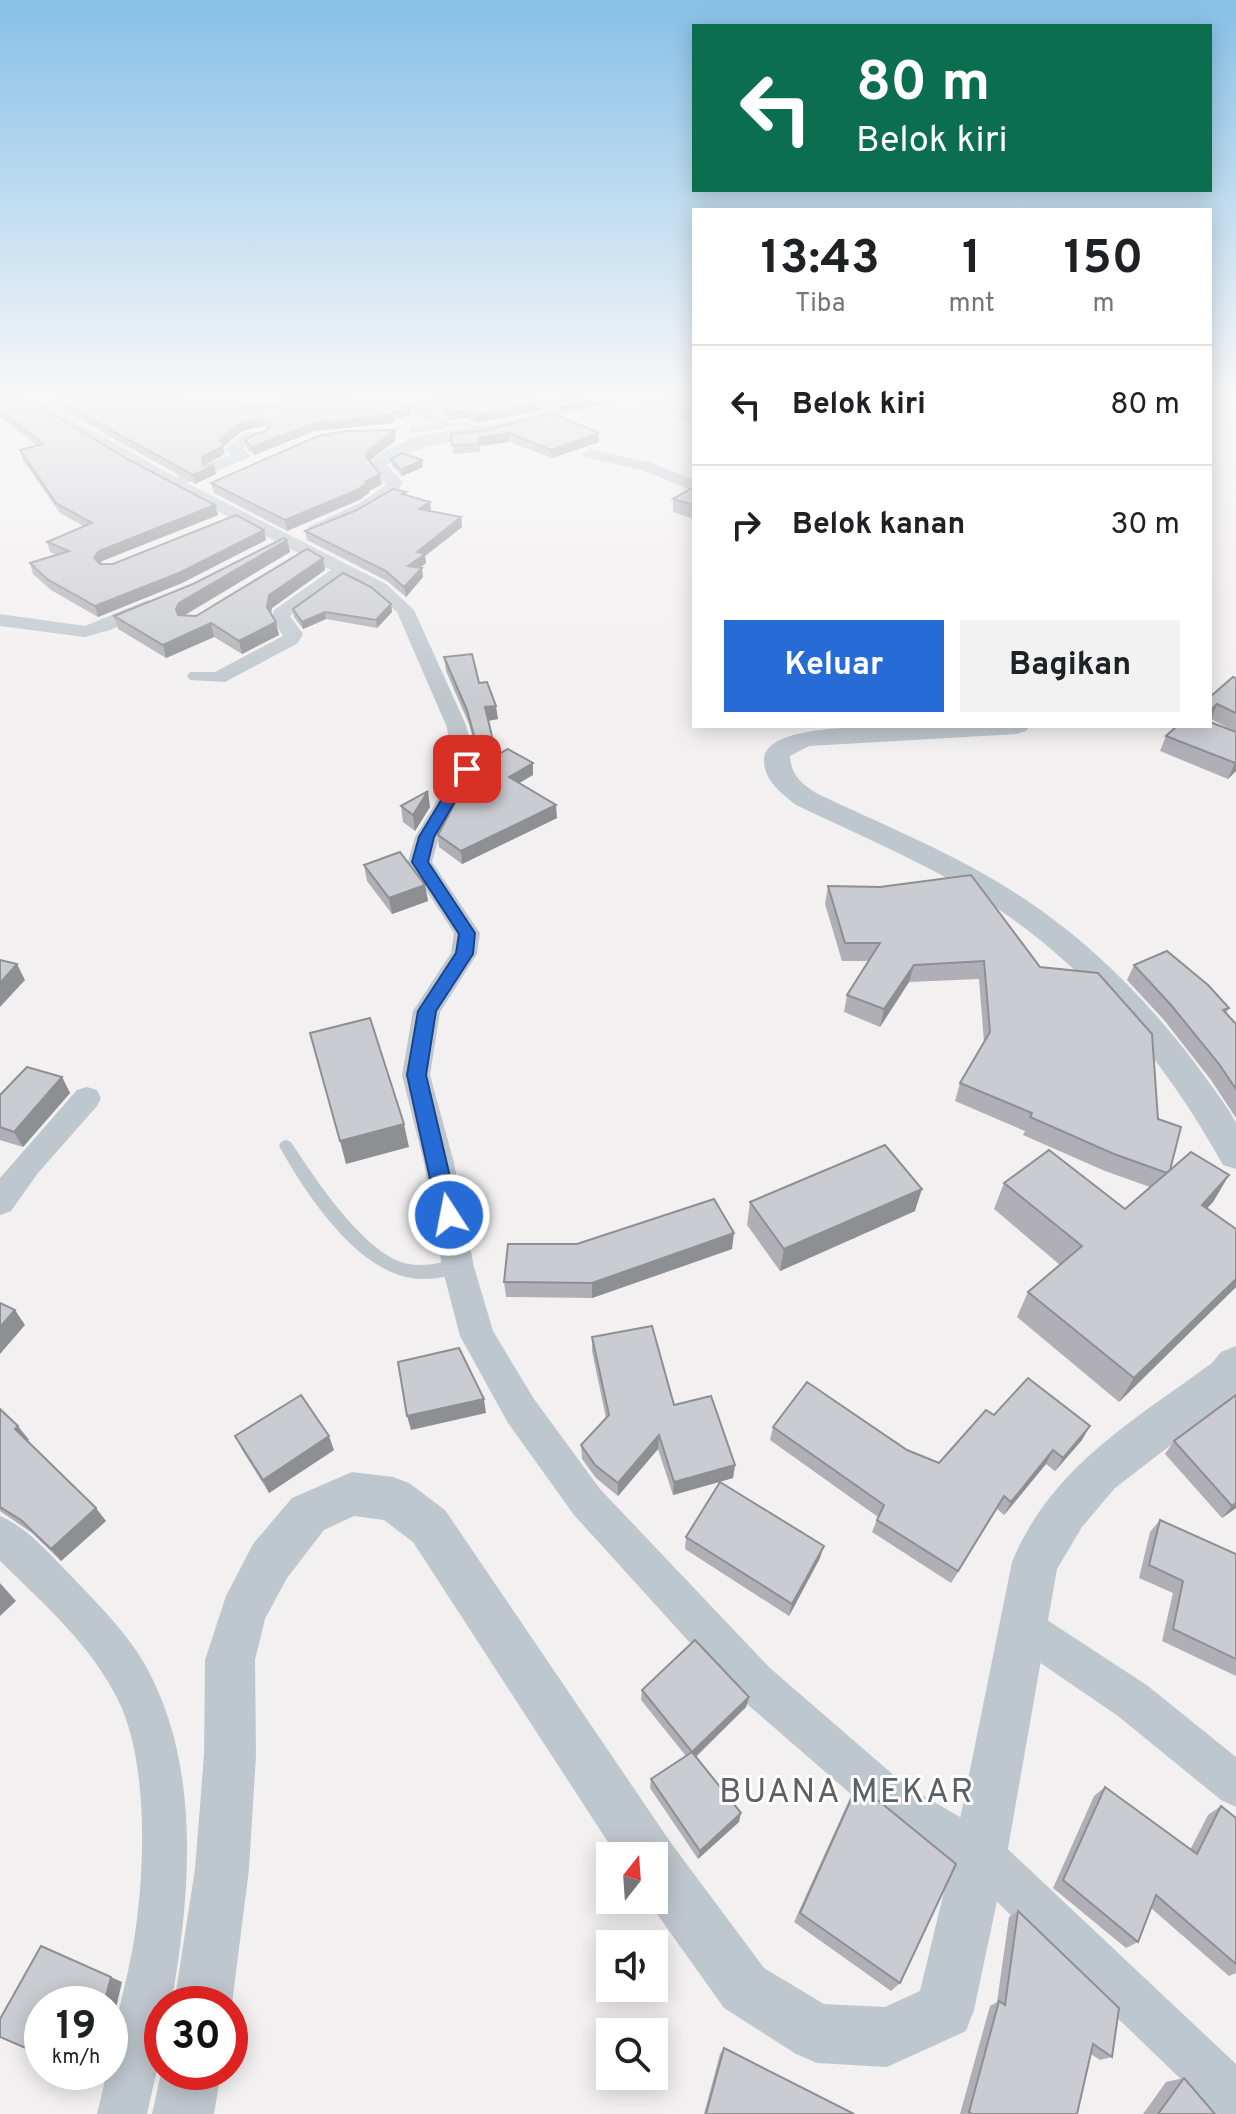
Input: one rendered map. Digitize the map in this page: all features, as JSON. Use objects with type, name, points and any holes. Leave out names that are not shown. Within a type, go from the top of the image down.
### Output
[{"type":"street","points":[[222,499],[286,552],[343,569],[380,588],[405,610],[456,725],[467,769],[427,837],[420,862],[467,933],[464,954],[427,1011],[416,1075],[439,1163],[458,1267],[477,1336],[521,1411],[587,1502],[755,1683],[890,1800],[980,1854],[1236,2098]]},
{"type":"street","points":[[286,552],[377,499]]},
{"type":"street","points":[[210,527],[239,515]]},
{"type":"street","points":[[197,676],[218,678],[291,639],[293,634],[281,614],[343,569]]},
{"type":"street","points":[[0,620],[23,621],[73,632],[85,631],[160,601]]},
{"type":"street","points":[[993,728],[790,745],[776,762],[785,784],[806,799],[977,884],[1036,921],[1099,978],[1171,1052],[1219,1122],[1236,1155]]},
{"type":"street","points":[[0,1202],[27,1165],[87,1098]]},
{"type":"street","points":[[668,1884],[744,1988],[817,2033],[887,2037],[945,2010],[980,1854],[1035,1562],[1066,1511],[1099,1473],[1227,1377],[1236,1365]]},
{"type":"street","points":[[206,1986],[222,1869],[230,1755],[230,1660],[243,1613],[270,1561],[308,1514],[352,1494],[393,1499],[429,1526],[640,1842]]},
{"type":"street","points":[[0,1535],[104,1642],[127,1674],[147,1715],[164,1804],[164,1889],[150,1987],[122,2114]]},
{"type":"street","points":[[1021,1626],[1230,1771]]},
{"type":"street","points":[[183,2114],[188,2090]]},
{"type":"lane","points":[[286,1146],[314,1189],[351,1232],[386,1263],[404,1271],[458,1267]]},
{"type":"building","points":[[53,499],[203,499],[215,505],[99,551],[94,558],[100,564],[113,564],[236,515],[264,530],[179,573],[95,606],[47,579],[30,563],[69,551],[47,542],[92,523]]},
{"type":"building","points":[[242,499],[336,499],[285,520]]},
{"type":"building","points":[[376,499],[418,499],[430,502],[419,509],[461,517],[417,552],[425,554],[408,566],[422,568],[404,587],[386,571],[305,531]]},
{"type":"building","points":[[673,499],[692,499],[692,504]]},
{"type":"building","points":[[284,538],[287,540],[179,603],[176,609],[178,615],[196,616],[307,549],[323,558],[269,595],[267,607],[276,622],[239,641],[211,623],[163,645],[114,616],[193,584]]},
{"type":"building","points":[[343,573],[371,587],[391,604],[376,620],[325,612],[302,622],[293,609]]},
{"type":"building","points":[[472,654],[479,683],[487,682],[496,706],[485,707],[495,749],[479,754],[467,710],[444,657]]},
{"type":"building","points":[[1233,677],[1236,678],[1236,713],[1217,704],[1212,708],[1212,695]]},
{"type":"building","points":[[1212,723],[1236,732],[1236,762],[1235,763],[1166,736],[1175,728],[1212,728]]},
{"type":"building","points":[[508,749],[533,763],[509,777],[556,805],[461,851],[438,835],[473,769]]},
{"type":"building","points":[[428,791],[413,815],[401,806]]},
{"type":"building","points":[[400,852],[425,885],[389,898],[364,865]]},
{"type":"building","points":[[971,875],[1040,967],[1098,973],[1152,1034],[1158,1119],[1181,1127],[1167,1173],[1114,1154],[1030,1117],[1032,1113],[960,1083],[990,1032],[984,961],[914,965],[884,1009],[847,995],[880,943],[845,943],[828,886],[880,887]]},
{"type":"building","points":[[1167,951],[1208,985],[1229,1008],[1223,1010],[1236,1024],[1236,1089],[1171,1005],[1134,965]]},
{"type":"building","points":[[0,960],[17,964],[0,983]]},
{"type":"building","points":[[370,1018],[404,1124],[340,1141],[310,1033]]},
{"type":"building","points":[[27,1067],[62,1077],[14,1132],[0,1127],[0,1095]]},
{"type":"building","points":[[885,1145],[922,1189],[784,1249],[750,1202]]},
{"type":"building","points":[[1049,1150],[1125,1209],[1191,1152],[1229,1175],[1202,1205],[1236,1229],[1236,1279],[1134,1378],[1028,1292],[1082,1246],[1004,1183]]},
{"type":"building","points":[[714,1199],[734,1233],[592,1283],[504,1282],[508,1244],[577,1244]]},
{"type":"building","points":[[0,1303],[15,1310],[0,1327]]},
{"type":"building","points":[[652,1326],[674,1405],[711,1396],[735,1465],[674,1482],[659,1435],[618,1483],[595,1465],[581,1445],[609,1415],[592,1337]]},
{"type":"building","points":[[459,1348],[484,1399],[407,1416],[398,1362]]},
{"type":"building","points":[[1028,1378],[1090,1426],[1063,1458],[1053,1450],[1011,1502],[1004,1496],[958,1571],[877,1520],[884,1505],[773,1427],[807,1382],[907,1450],[939,1463],[986,1410],[994,1415]]},
{"type":"building","points":[[301,1395],[329,1436],[263,1480],[235,1436]]},
{"type":"building","points":[[1236,1395],[1236,1503],[1232,1506],[1174,1441]]},
{"type":"building","points":[[0,1409],[18,1426],[15,1429],[96,1508],[51,1549],[21,1520],[0,1507]]},
{"type":"building","points":[[720,1482],[824,1546],[792,1604],[686,1537]]},
{"type":"building","points":[[1160,1520],[1236,1554],[1236,1659],[1173,1629],[1183,1581],[1149,1565]]},
{"type":"building","points":[[695,1640],[749,1697],[692,1752],[642,1690]]},
{"type":"building","points":[[692,1752],[741,1813],[700,1851],[651,1779]]},
{"type":"building","points":[[858,1784],[956,1864],[900,1983],[800,1913]]},
{"type":"building","points":[[1105,1787],[1197,1854],[1221,1806],[1236,1818],[1236,1964],[1156,1895],[1138,1942],[1063,1880]]},
{"type":"building","points":[[1018,1911],[1119,2008],[1112,2057],[1093,2044],[1077,2114],[969,2112],[999,2001],[1005,2005]]},
{"type":"building","points":[[41,1946],[111,1977],[109,1986],[24,1986],[24,2047],[0,2037],[0,2019]]},
{"type":"building","points":[[724,2048],[854,2114],[706,2114]]},
{"type":"building","points":[[1184,2078],[1215,2114],[1158,2114]]},
{"type":"district","name":"BUANA MEKAR","points":[[847,1793]]},
{"type":"route","points":[[449,1215],[416,1075],[427,1011],[464,954],[467,933],[420,862],[427,837],[467,769]]}]
